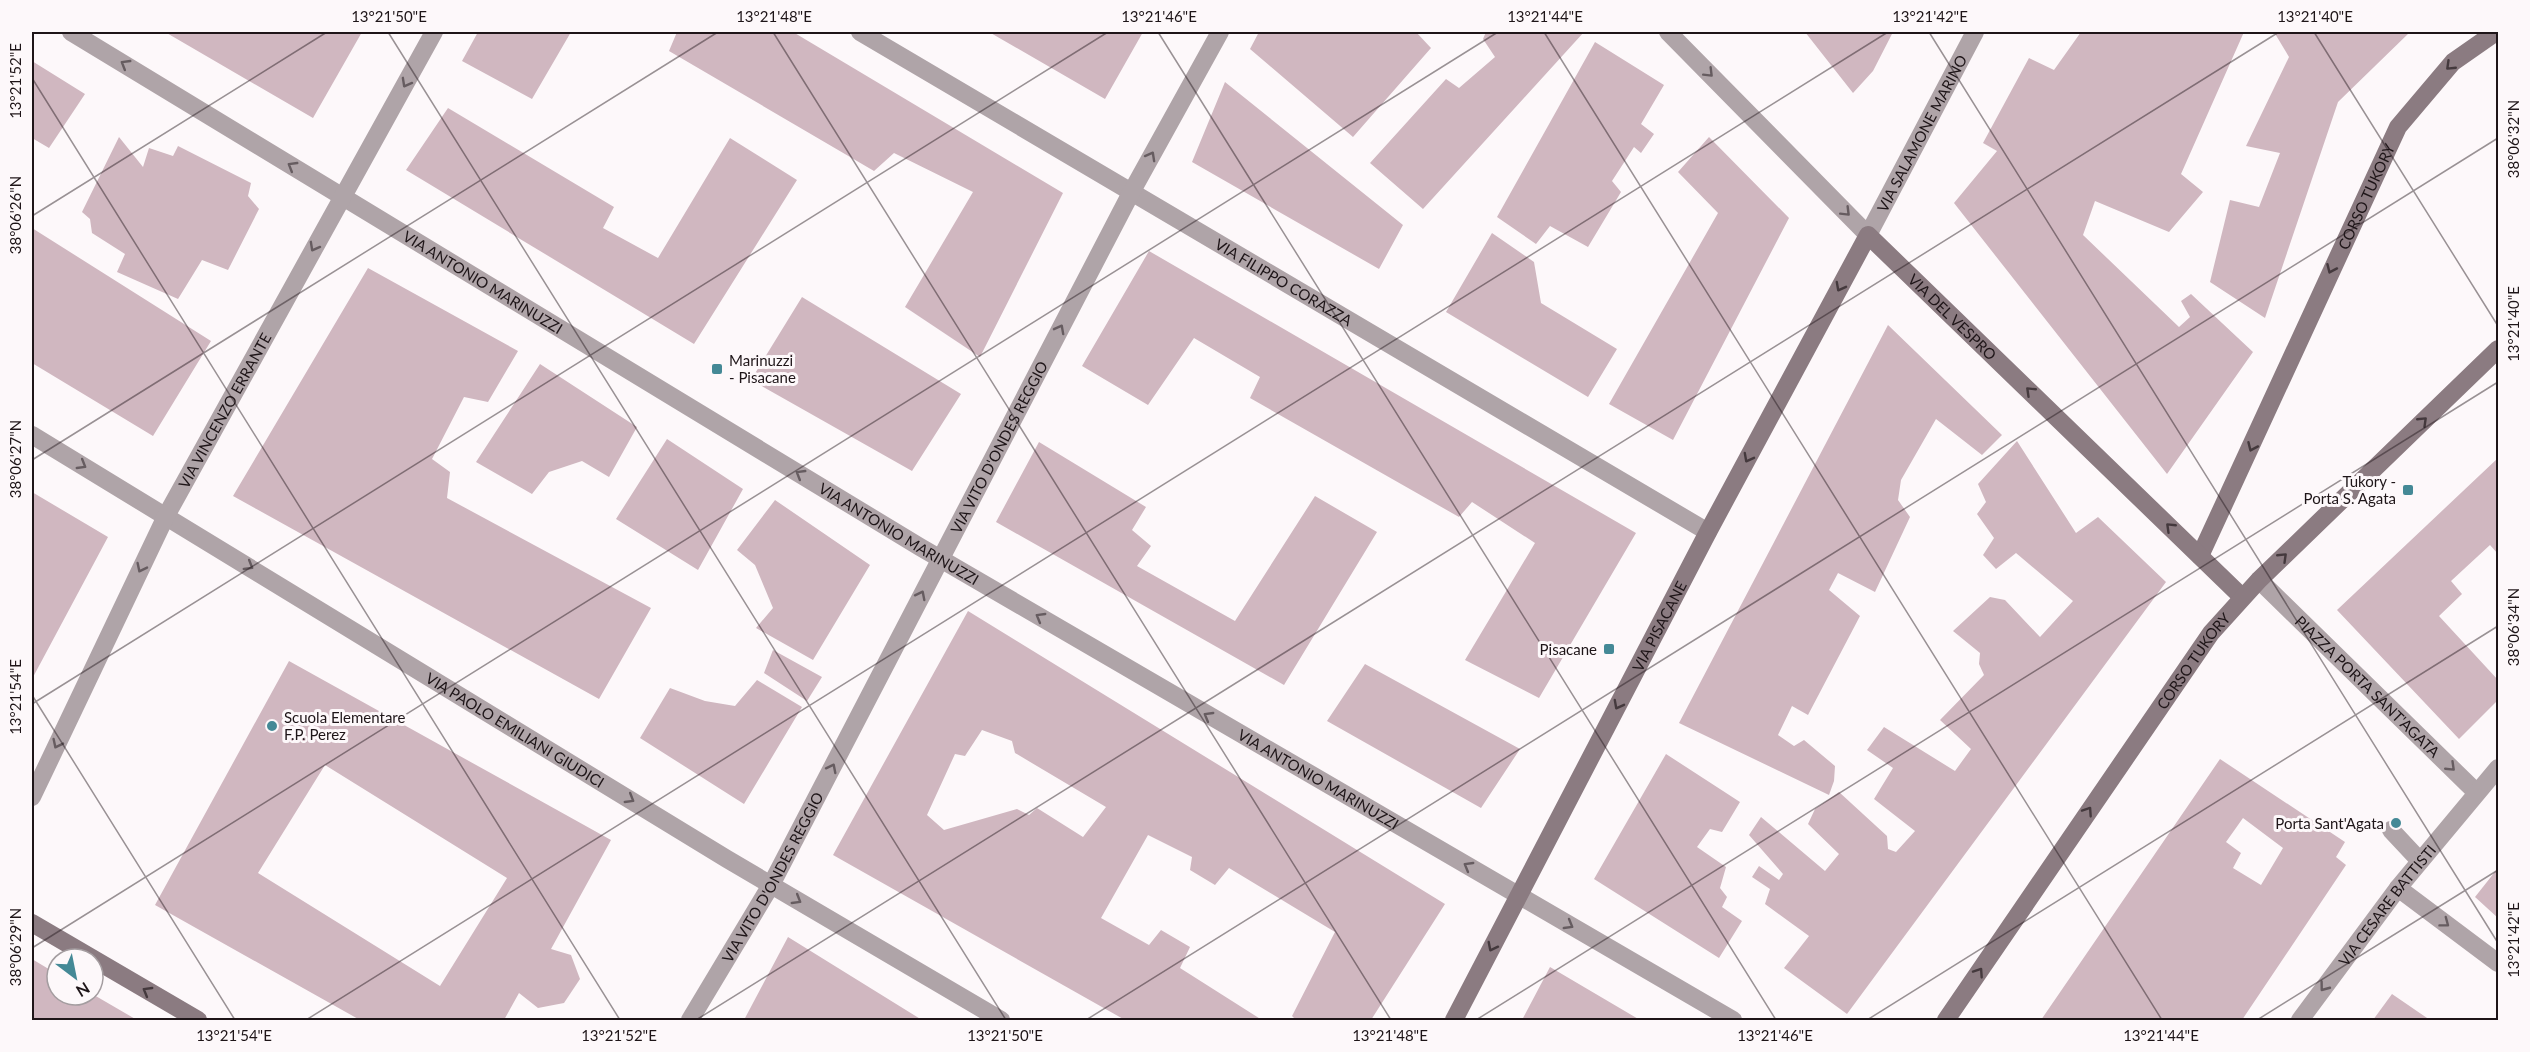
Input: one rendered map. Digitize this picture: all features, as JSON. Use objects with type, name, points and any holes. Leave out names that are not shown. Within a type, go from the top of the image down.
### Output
[{"type":"street","name":"VIA ANTONIO MARINUZZI","points":[[71,32],[940,559],[1733,1020]]},
{"type":"street","name":"VIA VINCENZO ERRANTE","points":[[32,797],[166,516],[434,32]]},
{"type":"street","name":"VIA FILIPPO CORAZZA","points":[[860,32],[1708,532]]},
{"type":"street","name":"VIA VITO D'ONDES REGGIO","points":[[690,1020],[771,885],[1132,191],[1220,32]]},
{"type":"street","name":"VIA DEL VESPRO","points":[[1668,32],[1868,235],[2242,597]]},
{"type":"street","name":"VIA SALAMONE MARINO","points":[[1868,235],[1975,32]]},
{"type":"street","name":"CORSO TUKORY","points":[[2200,556],[2397,127],[2453,62],[2496,32]]},
{"type":"street","name":"VIA PISACANE","points":[[1454,1020],[1708,532],[1868,235]]},
{"type":"street","name":"CORSO TUKORY","points":[[1946,1020],[2211,633],[2259,580],[2499,349]]},
{"type":"street","name":"VIA PAOLO EMILIANI GIUDICI","points":[[32,435],[771,885],[1001,1020]]},
{"type":"street","name":"PIAZZA PORTA SANT'AGATA","points":[[2259,580],[2476,792]]},
{"type":"street","name":"VIA CESARE BATTISTI","points":[[2300,1020],[2398,888],[2476,792],[2499,768]]},
{"type":"street","points":[[2391,831],[2420,861]]},
{"type":"street","points":[[2398,888],[2499,963]]},
{"type":"street","points":[[32,923],[198,1020]]},
{"type":"building","points":[[165,32],[362,32],[313,118]]},
{"type":"building","points":[[478,32],[571,32],[532,99],[462,61]]},
{"type":"building","points":[[677,32],[793,32],[1063,193],[980,357],[905,307],[973,192],[894,153],[874,171],[669,51]]},
{"type":"building","points":[[989,32],[1143,32],[1105,99]]},
{"type":"building","points":[[1259,32],[1416,32],[1431,48],[1353,137],[1250,49]]},
{"type":"building","points":[[1486,32],[1584,32],[1423,209],[1370,163],[1446,79],[1459,88],[1495,57],[1483,39]]},
{"type":"building","points":[[1805,32],[1893,32],[1873,71],[1853,93]]},
{"type":"building","points":[[2081,32],[2244,32],[2181,174],[2203,192],[2169,232],[2095,201],[2083,235],[2179,327],[2190,317],[2181,301],[2191,294],[2253,352],[2167,474],[1954,203],[1997,151],[1983,143],[2029,58],[2054,70]]},
{"type":"building","points":[[2274,32],[2410,32],[2338,102],[2265,318],[2210,282],[2230,200],[2259,207],[2280,153],[2246,146],[2289,57]]},
{"type":"building","points":[[1595,42],[1664,85],[1641,124],[1654,134],[1641,153],[1634,147],[1612,181],[1621,192],[1588,247],[1550,226],[1536,244],[1497,217]]},
{"type":"building","points":[[32,61],[85,94],[49,148],[32,138]]},
{"type":"building","points":[[1225,82],[1403,225],[1379,269],[1192,162]]},
{"type":"building","points":[[448,108],[614,207],[603,228],[658,258],[730,138],[797,180],[694,344],[406,170]]},
{"type":"building","points":[[119,137],[143,167],[149,148],[173,156],[178,146],[251,183],[248,196],[259,209],[228,270],[202,260],[178,299],[117,272],[125,254],[92,233],[90,219],[82,212]]},
{"type":"building","points":[[1709,137],[1789,218],[1673,440],[1609,404],[1718,213],[1678,172]]},
{"type":"building","points":[[32,228],[211,341],[153,436],[32,363]]},
{"type":"building","points":[[1492,233],[1534,262],[1541,303],[1617,349],[1588,397],[1446,312]]},
{"type":"building","points":[[1149,251],[1636,533],[1539,698],[1465,660],[1535,543],[1472,502],[1459,517],[1250,398],[1260,377],[1194,338],[1148,405],[1082,366]]},
{"type":"building","points":[[368,268],[518,351],[488,402],[464,397],[432,459],[450,472],[447,498],[651,608],[599,699],[233,496]]},
{"type":"building","points":[[802,297],[961,394],[912,471],[751,380]]},
{"type":"building","points":[[1888,325],[2002,435],[1982,455],[1936,419],[1901,480],[1898,500],[1910,517],[1875,592],[1838,573],[1829,590],[1860,616],[1808,715],[1792,706],[1778,735],[1794,746],[1804,740],[1835,766],[1834,781],[1829,795],[1679,723]]},
{"type":"building","points":[[540,364],[637,427],[609,477],[582,461],[549,472],[532,494],[476,462]]},
{"type":"building","points":[[667,439],[743,489],[698,570],[616,519]]},
{"type":"building","points":[[2017,441],[2076,533],[2098,517],[2166,582],[1847,1014],[1784,968],[1809,936],[1765,904],[1770,889],[1752,877],[1759,866],[1779,880],[1783,874],[1749,835],[1761,817],[1825,871],[1839,854],[1808,824],[1815,809],[1839,792],[1887,836],[1888,849],[1896,852],[1915,831],[1874,799],[1893,768],[1867,750],[1884,727],[1955,771],[1971,749],[1940,720],[1984,675],[1979,664],[1980,653],[1953,631],[1990,597],[2005,600],[2040,637],[2073,601],[2016,553],[1996,569],[1983,555],[1994,538],[1977,514],[1986,502],[1978,484]]},
{"type":"building","points":[[1039,442],[1146,507],[1132,530],[1151,546],[1137,566],[1235,621],[1315,496],[1377,532],[1284,685],[996,522]]},
{"type":"building","points":[[2498,458],[2498,554],[2490,545],[2451,581],[2462,594],[2439,616],[2498,680],[2498,700],[2459,739],[2337,610]]},
{"type":"building","points":[[32,492],[108,537],[32,679]]},
{"type":"building","points":[[775,500],[870,565],[813,660],[756,628],[773,608],[755,565],[737,550]]},
{"type":"building","points":[[968,611],[1445,904],[1371,1020],[1296,1020],[1292,1016],[1335,932],[1229,868],[1215,885],[1190,870],[1192,857],[1148,835],[1101,918],[1149,945],[1161,930],[1190,947],[1180,968],[1262,1020],[1125,1020],[833,855]],"holes":[[[982,730],[1012,741],[1015,753],[1106,807],[1083,837],[1037,808],[1029,815],[1017,809],[944,830],[927,815],[955,754],[965,756]]]},
{"type":"building","points":[[773,650],[822,677],[807,701],[764,673]]},
{"type":"building","points":[[289,661],[611,840],[551,949],[571,955],[580,979],[564,1003],[538,1008],[519,993],[504,1020],[360,1020],[155,905]],"holes":[[[325,765],[507,878],[440,986],[258,873]]]},
{"type":"building","points":[[1365,664],[1520,749],[1481,808],[1327,721]]},
{"type":"building","points":[[757,680],[802,707],[744,804],[640,738],[670,688],[705,701],[735,706]]},
{"type":"building","points":[[1666,754],[1740,802],[1722,832],[1710,829],[1697,847],[1726,867],[1720,888],[1727,897],[1722,907],[1742,921],[1719,958],[1594,879]]},
{"type":"building","points":[[2220,759],[2345,842],[2336,857],[2346,865],[2242,1020],[2041,1020]],"holes":[[[2243,818],[2283,848],[2261,885],[2233,868],[2241,853],[2226,842]]]},
{"type":"building","points":[[2498,868],[2498,918],[2475,897]]},
{"type":"building","points":[[788,937],[922,1020],[744,1020]]},
{"type":"building","points":[[32,959],[45,967],[45,1007],[105,1007],[105,1001],[137,1020],[32,1020]]},
{"type":"building","points":[[1550,967],[1640,1020],[1522,1020]]},
{"type":"building","points":[[2392,994],[2430,1020],[2373,1020]]},
{"type":"place","name":"Marinuzzi - Pisacane","points":[[717,369]]},
{"type":"place","name":"Tukory - Porta S. Agata","points":[[2408,490]]},
{"type":"place","name":"Pisacane","points":[[1609,649]]},
{"type":"place","name":"Scuola Elementare F.P. Perez","points":[[272,726]]},
{"type":"place","name":"Porta Sant'Agata","points":[[2396,823]]}]
